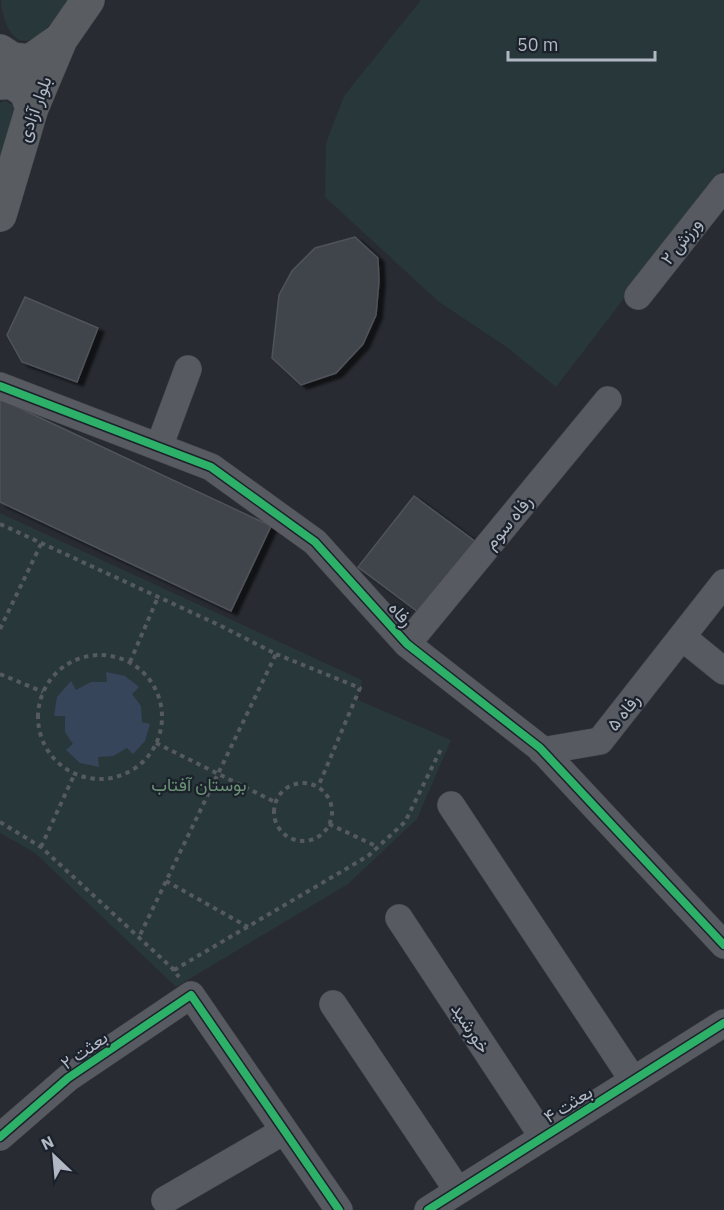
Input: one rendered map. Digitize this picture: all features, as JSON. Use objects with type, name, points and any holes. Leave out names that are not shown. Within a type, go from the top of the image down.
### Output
[{"type":"main road","points":[[0,51],[12,59],[30,61],[61,39],[88,0]]},
{"type":"main road","name":"بلوار آزادی","points":[[0,215],[32,108],[61,39]]},
{"type":"main road","points":[[0,83],[12,82],[26,92],[32,108]]},
{"type":"street","name":"ورزش ۲","points":[[638,296],[724,187]]},
{"type":"street","points":[[159,447],[188,369]]},
{"type":"street","name":"رفاه","points":[[0,386],[211,467],[315,542],[407,644],[542,751],[724,945]]},
{"type":"street","name":"رفاه سوم","points":[[407,644],[608,400]]},
{"type":"street","name":"رفاه ۵","points":[[542,751],[600,741],[724,583]]},
{"type":"street","points":[[682,637],[724,671]]},
{"type":"street","points":[[451,805],[633,1080]]},
{"type":"street","name":"خورشید","points":[[399,918],[543,1137]]},
{"type":"street","points":[[191,995],[339,1210]]},
{"type":"street","name":"بعثت ۲","points":[[0,1137],[68,1078],[191,995]]},
{"type":"street","points":[[333,1004],[458,1191]]},
{"type":"street","name":"بعثت ۴","points":[[428,1210],[724,1023]]},
{"type":"street","points":[[165,1200],[285,1131]]},
{"type":"path","points":[[0,524],[219,625],[276,654],[360,688],[318,787]]},
{"type":"path","points":[[0,629],[41,544]]},
{"type":"path","points":[[130,662],[158,597]]},
{"type":"path","points":[[105,654],[130,662],[139,667],[153,683],[161,700],[163,722],[156,743],[150,755],[138,767],[118,777],[103,780],[81,777],[57,763],[45,747],[38,727],[38,708],[45,687],[59,669],[78,658],[105,654]]},
{"type":"path","points":[[139,937],[276,654]]},
{"type":"path","points":[[0,674],[43,693]]},
{"type":"path","points":[[156,743],[276,802]]},
{"type":"path","points":[[174,970],[368,856],[405,822],[442,747]]},
{"type":"path","points":[[41,847],[75,773]]},
{"type":"path","points":[[304,782],[318,787],[330,801],[332,817],[324,832],[306,841],[287,836],[277,824],[274,814],[276,802],[285,789],[294,784],[304,782]]},
{"type":"path","points":[[0,822],[41,847],[174,970],[191,995]]},
{"type":"path","points":[[329,824],[378,847]]},
{"type":"path","points":[[166,881],[249,927]]},
{"type":"green space","points":[[1,0],[68,0],[49,26],[39,35],[26,41],[20,40],[9,30],[3,15]]},
{"type":"green space","points":[[421,0],[724,0],[724,168],[556,387],[508,348],[439,302],[325,197],[326,143],[344,96]]},
{"type":"green space","points":[[5,101],[17,107],[0,162],[0,103]]},
{"type":"green space","name":"بوستان آفتاب","points":[[0,513],[362,680],[358,700],[451,740],[417,819],[348,884],[176,987],[35,853],[0,833]]},
{"type":"water","points":[[106,672],[125,676],[139,687],[132,694],[141,706],[142,722],[150,724],[145,741],[133,754],[127,748],[113,756],[98,757],[99,767],[80,763],[66,750],[73,744],[65,732],[65,716],[54,716],[57,697],[71,681],[76,690],[91,682],[107,682]]},
{"type":"building","points":[[355,237],[378,258],[379,281],[376,315],[363,344],[336,373],[301,385],[272,358],[279,295],[292,271],[315,248]]},
{"type":"building","points":[[25,297],[98,328],[77,382],[22,362],[7,335]]},
{"type":"building","points":[[0,399],[271,526],[231,611],[0,502]]},
{"type":"building","points":[[414,496],[480,545],[422,615],[358,567]]},
{"type":"cycle path","points":[[0,386],[211,467],[315,542],[407,644],[540,748],[724,945]]},
{"type":"cycle path","points":[[0,1137],[68,1078],[191,995],[339,1210]]},
{"type":"cycle path","points":[[428,1210],[724,1023]]}]
